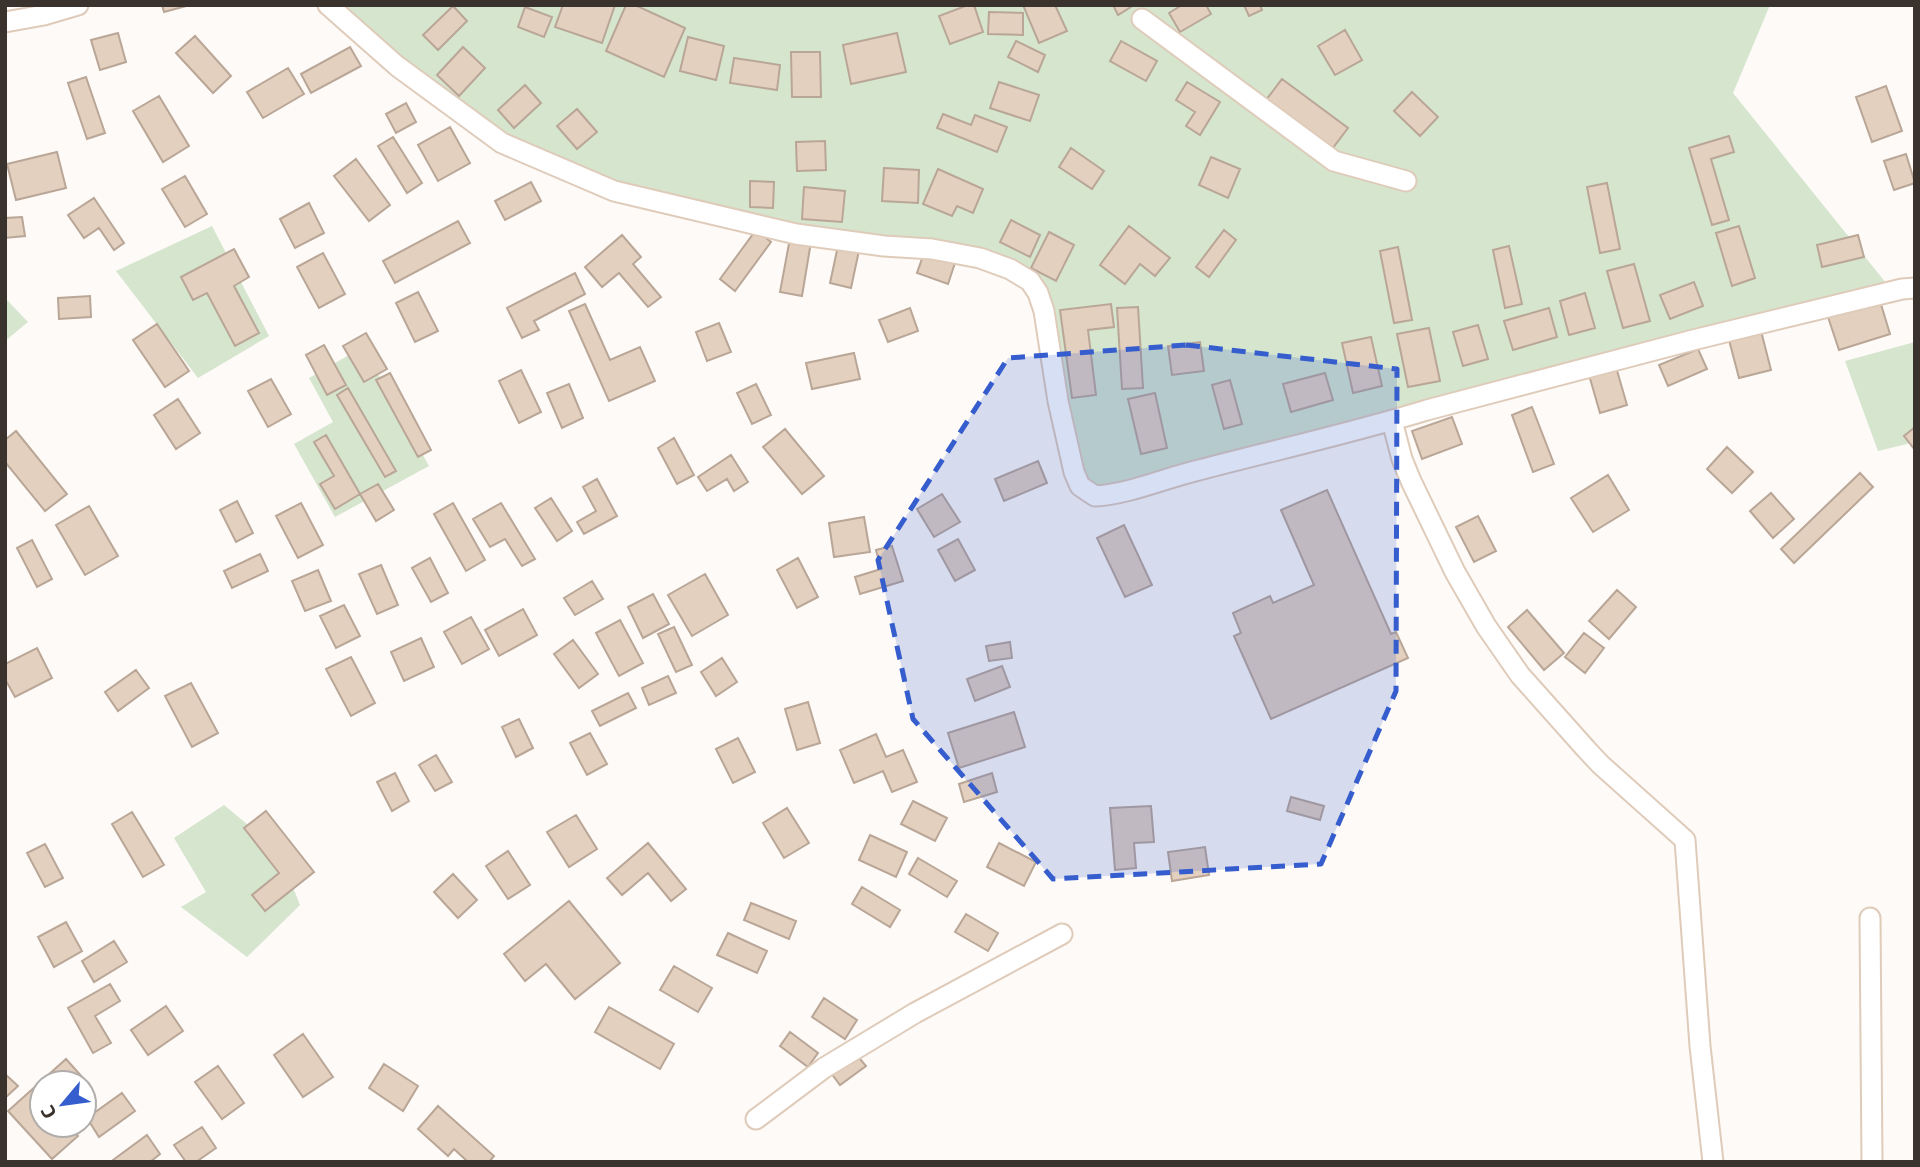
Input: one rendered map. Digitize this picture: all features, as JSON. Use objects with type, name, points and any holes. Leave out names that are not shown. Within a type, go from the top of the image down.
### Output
[{"type":"street","points":[[5,22],[78,5]]},
{"type":"street","points":[[328,5],[397,66],[502,143],[614,191],[796,234],[884,246],[932,249],[980,258],[1010,269],[1030,281],[1038,293],[1044,311],[1058,401],[1074,472],[1080,486],[1095,496],[1122,492],[1196,470],[1392,421],[1693,340],[1915,288]]},
{"type":"street","points":[[1142,19],[1334,161],[1406,181]]},
{"type":"street","points":[[1392,421],[1402,459],[1455,572],[1486,626],[1520,675],[1601,765],[1685,840],[1700,1046],[1713,1162]]},
{"type":"street","points":[[1870,918],[1872,1162]]},
{"type":"street","points":[[756,1119],[847,1054],[915,1013],[1062,934]]},
{"type":"highlighted area","points":[[1186,345],[1397,369],[1396,691],[1321,864],[1053,879],[913,719],[878,560],[1008,358]]},
{"type":"green space","points":[[317,5],[1770,5],[1733,93],[1886,283],[1122,490],[1083,484],[1043,312],[1008,269],[664,201],[504,140],[405,63]]},
{"type":"green space","points":[[212,226],[269,336],[198,378],[116,271]]},
{"type":"green space","points":[[5,298],[28,322],[5,341]]},
{"type":"green space","points":[[1915,342],[1915,442],[1878,451],[1845,361]]},
{"type":"green space","points":[[363,347],[429,466],[335,517],[294,444],[333,422],[309,378]]},
{"type":"green space","points":[[224,805],[259,834],[290,880],[300,905],[247,957],[181,907],[206,892],[174,838]]},
{"type":"building","points":[[162,5],[190,5],[164,12]]},
{"type":"building","points":[[563,5],[615,5],[602,43],[555,27]]},
{"type":"building","points":[[626,5],[635,5],[685,28],[664,77],[606,51]]},
{"type":"building","points":[[974,5],[983,32],[950,44],[939,16]]},
{"type":"building","points":[[1023,5],[1055,5],[1067,31],[1039,43]]},
{"type":"building","points":[[1113,5],[1134,5],[1118,15]]},
{"type":"building","points":[[1182,5],[1206,5],[1211,14],[1180,32],[1169,13]]},
{"type":"building","points":[[1244,5],[1260,5],[1262,10],[1249,16]]},
{"type":"building","points":[[453,6],[467,21],[438,50],[423,35]]},
{"type":"building","points":[[525,7],[552,17],[544,37],[518,27]]},
{"type":"building","points":[[989,12],[1023,13],[1023,35],[988,34]]},
{"type":"building","points":[[1345,30],[1362,60],[1335,75],[1318,46]]},
{"type":"building","points":[[118,33],[126,62],[100,70],[91,40]]},
{"type":"building","points":[[897,33],[906,72],[851,84],[843,45]]},
{"type":"building","points":[[195,36],[231,76],[213,93],[176,53]]},
{"type":"building","points":[[688,37],[724,46],[716,80],[680,71]]},
{"type":"building","points":[[1016,41],[1045,55],[1038,72],[1008,57]]},
{"type":"building","points":[[1121,41],[1157,61],[1146,81],[1110,61]]},
{"type":"building","points":[[350,47],[361,66],[311,93],[301,74]]},
{"type":"building","points":[[463,47],[485,68],[459,96],[437,75]]},
{"type":"building","points":[[791,52],[820,52],[821,97],[792,97]]},
{"type":"building","points":[[734,58],[780,65],[777,90],[730,83]]},
{"type":"building","points":[[288,68],[304,94],[263,118],[247,92]]},
{"type":"building","points":[[86,77],[105,133],[87,139],[68,83]]},
{"type":"building","points":[[1282,79],[1348,128],[1329,153],[1263,104]]},
{"type":"building","points":[[999,82],[1039,95],[1030,121],[990,108]]},
{"type":"building","points":[[1187,82],[1220,102],[1200,135],[1186,126],[1195,112],[1176,100]]},
{"type":"building","points":[[525,85],[541,103],[514,128],[498,110]]},
{"type":"building","points":[[1886,86],[1902,131],[1872,142],[1856,97]]},
{"type":"building","points":[[1412,92],[1438,117],[1420,136],[1394,111]]},
{"type":"building","points":[[159,96],[189,146],[163,162],[133,111]]},
{"type":"building","points":[[406,103],[416,122],[396,133],[386,114]]},
{"type":"building","points":[[577,109],[597,132],[577,149],[557,126]]},
{"type":"building","points":[[943,114],[971,125],[975,115],[1007,127],[997,152],[937,128]]},
{"type":"building","points":[[450,127],[470,163],[438,181],[418,145]]},
{"type":"building","points":[[1729,136],[1734,152],[1711,159],[1729,220],[1712,225],[1689,148]]},
{"type":"building","points":[[393,137],[422,183],[407,193],[378,146]]},
{"type":"building","points":[[825,141],[826,170],[797,171],[796,142]]},
{"type":"building","points":[[1071,148],[1104,171],[1092,189],[1059,167]]},
{"type":"building","points":[[57,152],[66,188],[16,200],[7,164]]},
{"type":"building","points":[[1906,154],[1915,183],[1894,190],[1884,161]]},
{"type":"building","points":[[1211,157],[1240,169],[1228,198],[1199,185]]},
{"type":"building","points":[[356,159],[390,205],[369,221],[334,176]]},
{"type":"building","points":[[884,168],[919,170],[918,203],[882,201]]},
{"type":"building","points":[[938,169],[983,189],[973,213],[957,206],[952,216],[923,204]]},
{"type":"building","points":[[185,176],[207,214],[185,227],[162,189]]},
{"type":"building","points":[[750,181],[774,182],[773,208],[750,207]]},
{"type":"building","points":[[531,182],[541,201],[505,220],[495,201]]},
{"type":"building","points":[[1607,183],[1620,249],[1600,253],[1587,187]]},
{"type":"building","points":[[804,187],[845,191],[842,222],[802,219]]},
{"type":"building","points":[[94,198],[124,243],[114,250],[99,228],[84,238],[68,215]]},
{"type":"building","points":[[309,203],[324,233],[295,248],[280,219]]},
{"type":"building","points":[[22,217],[25,236],[5,238],[5,218]]},
{"type":"building","points":[[1011,220],[1040,235],[1030,257],[1000,242]]},
{"type":"building","points":[[458,221],[470,243],[395,283],[383,261]]},
{"type":"building","points":[[1129,226],[1170,258],[1155,276],[1140,264],[1125,284],[1100,265]]},
{"type":"building","points":[[1739,226],[1755,278],[1732,286],[1716,233]]},
{"type":"building","points":[[756,230],[771,242],[735,291],[720,279]]},
{"type":"building","points":[[1224,230],[1236,240],[1209,277],[1196,267]]},
{"type":"building","points":[[1049,232],[1074,245],[1056,281],[1031,268]]},
{"type":"building","points":[[622,235],[641,257],[633,264],[661,297],[648,307],[619,273],[602,287],[585,267]]},
{"type":"building","points":[[1858,235],[1864,257],[1822,267],[1817,245]]},
{"type":"building","points":[[790,238],[811,242],[802,296],[780,292]]},
{"type":"building","points":[[839,241],[860,246],[851,288],[830,283]]},
{"type":"building","points":[[1509,246],[1522,304],[1505,308],[1493,250]]},
{"type":"building","points":[[1398,247],[1412,320],[1394,323],[1380,251]]},
{"type":"building","points":[[234,249],[249,277],[234,286],[259,333],[235,346],[207,293],[193,300],[181,277]]},
{"type":"building","points":[[323,253],[345,294],[319,308],[297,267]]},
{"type":"building","points":[[924,253],[955,263],[948,284],[917,273]]},
{"type":"building","points":[[1634,264],[1650,321],[1623,328],[1607,271]]},
{"type":"building","points":[[575,273],[585,294],[534,321],[539,330],[522,338],[507,308]]},
{"type":"building","points":[[1694,282],[1703,306],[1670,319],[1660,295]]},
{"type":"building","points":[[418,292],[438,331],[415,342],[396,303]]},
{"type":"building","points":[[1585,293],[1595,328],[1569,335],[1560,301]]},
{"type":"building","points":[[90,296],[91,317],[59,319],[58,298]]},
{"type":"building","points":[[1880,301],[1890,334],[1839,350],[1828,317]]},
{"type":"building","points":[[585,304],[610,360],[640,347],[655,381],[609,401],[569,311]]},
{"type":"building","points":[[1111,304],[1114,327],[1088,330],[1096,395],[1072,398],[1060,310]]},
{"type":"building","points":[[1138,307],[1143,388],[1122,389],[1117,308]]},
{"type":"building","points":[[910,308],[918,331],[888,342],[879,320]]},
{"type":"building","points":[[1549,308],[1557,337],[1513,350],[1504,321]]},
{"type":"building","points":[[719,323],[731,352],[707,361],[696,332]]},
{"type":"building","points":[[157,324],[189,371],[165,387],[133,340]]},
{"type":"building","points":[[1478,325],[1488,359],[1463,366],[1453,332]]},
{"type":"building","points":[[1429,328],[1440,381],[1408,387],[1397,334]]},
{"type":"building","points":[[1761,331],[1771,370],[1739,378],[1729,340]]},
{"type":"building","points":[[366,333],[387,369],[364,382],[343,346]]},
{"type":"building","points":[[1371,337],[1382,386],[1353,393],[1342,343]]},
{"type":"building","points":[[1200,342],[1204,371],[1172,375],[1168,346]]},
{"type":"building","points":[[324,345],[346,385],[327,395],[306,355]]},
{"type":"building","points":[[1698,349],[1707,369],[1668,386],[1659,365]]},
{"type":"building","points":[[854,353],[860,379],[812,389],[806,363]]},
{"type":"building","points":[[1616,367],[1627,405],[1600,413],[1589,375]]},
{"type":"building","points":[[521,370],[541,412],[519,423],[499,381]]},
{"type":"building","points":[[390,373],[431,450],[418,457],[376,380]]},
{"type":"building","points":[[1325,373],[1333,400],[1291,412],[1283,384]]},
{"type":"building","points":[[271,379],[291,414],[268,427],[248,391]]},
{"type":"building","points":[[1230,380],[1242,424],[1224,429],[1212,385]]},
{"type":"building","points":[[569,384],[583,418],[562,428],[547,393]]},
{"type":"building","points":[[756,384],[771,415],[752,424],[737,393]]},
{"type":"building","points":[[348,388],[396,471],[385,477],[337,395]]},
{"type":"building","points":[[1155,393],[1167,448],[1141,454],[1128,399]]},
{"type":"building","points":[[178,399],[200,433],[176,449],[154,415]]},
{"type":"building","points":[[1532,407],[1554,464],[1533,472],[1512,415]]},
{"type":"building","points":[[1452,417],[1462,444],[1422,459],[1412,431]]},
{"type":"building","points":[[1915,427],[1915,450],[1904,436]]},
{"type":"building","points":[[785,429],[824,476],[802,494],[763,447]]},
{"type":"building","points":[[16,431],[67,494],[45,511],[5,462],[5,440]]},
{"type":"building","points":[[326,435],[360,494],[335,509],[320,484],[334,476],[314,442]]},
{"type":"building","points":[[674,438],[694,475],[677,484],[658,448]]},
{"type":"building","points":[[1727,447],[1753,472],[1732,493],[1707,469]]},
{"type":"building","points":[[731,455],[748,482],[734,491],[727,479],[707,491],[698,477]]},
{"type":"building","points":[[1038,461],[1047,483],[1004,501],[995,479]]},
{"type":"building","points":[[1860,473],[1873,487],[1794,563],[1781,549]]},
{"type":"building","points":[[1608,475],[1629,510],[1593,532],[1571,498]]},
{"type":"building","points":[[597,479],[617,516],[584,534],[577,522],[596,511],[583,487]]},
{"type":"building","points":[[378,484],[394,510],[376,521],[360,494]]},
{"type":"building","points":[[1327,490],[1391,634],[1396,632],[1408,658],[1271,719],[1234,636],[1241,633],[1233,613],[1270,596],[1273,603],[1314,585],[1281,510]]},
{"type":"building","points":[[1771,493],[1794,519],[1773,538],[1750,511]]},
{"type":"building","points":[[942,494],[960,522],[934,537],[917,509]]},
{"type":"building","points":[[551,498],[572,531],[557,541],[535,508]]},
{"type":"building","points":[[237,501],[253,533],[236,542],[220,510]]},
{"type":"building","points":[[301,503],[323,545],[298,558],[276,516]]},
{"type":"building","points":[[453,503],[485,560],[466,571],[434,514]]},
{"type":"building","points":[[501,503],[535,559],[522,566],[505,539],[490,547],[473,519]]},
{"type":"building","points":[[89,506],[118,556],[85,575],[56,525]]},
{"type":"building","points":[[1478,516],[1496,551],[1474,562],[1456,527]]},
{"type":"building","points":[[864,517],[870,552],[834,557],[829,523]]},
{"type":"building","points":[[1124,525],[1152,585],[1125,597],[1097,538]]},
{"type":"building","points":[[958,539],[975,570],[955,581],[938,550]]},
{"type":"building","points":[[32,540],[52,579],[37,587],[17,548]]},
{"type":"building","points":[[892,546],[903,581],[860,594],[855,577],[881,569],[876,550]]},
{"type":"building","points":[[260,554],[268,571],[232,588],[224,571]]},
{"type":"building","points":[[430,558],[448,593],[431,602],[412,568]]},
{"type":"building","points":[[798,558],[818,597],[797,608],[777,570]]},
{"type":"building","points":[[381,565],[398,605],[377,614],[359,574]]},
{"type":"building","points":[[318,570],[331,601],[305,611],[292,581]]},
{"type":"building","points":[[705,574],[728,615],[692,636],[668,595]]},
{"type":"building","points":[[592,581],[603,599],[575,615],[564,598]]},
{"type":"building","points":[[1617,590],[1636,607],[1609,639],[1589,621]]},
{"type":"building","points":[[653,594],[669,624],[643,638],[628,607]]},
{"type":"building","points":[[344,605],[360,636],[336,648],[320,616]]},
{"type":"building","points":[[523,609],[537,635],[499,656],[485,630]]},
{"type":"building","points":[[1527,610],[1564,653],[1544,670],[1508,627]]},
{"type":"building","points":[[471,617],[489,649],[462,664],[444,632]]},
{"type":"building","points":[[620,620],[643,663],[619,676],[596,633]]},
{"type":"building","points":[[674,627],[692,665],[676,672],[658,634]]},
{"type":"building","points":[[1584,633],[1604,648],[1585,673],[1565,657]]},
{"type":"building","points":[[421,638],[434,667],[404,681],[391,652]]},
{"type":"building","points":[[573,640],[598,674],[579,688],[554,654]]},
{"type":"building","points":[[1010,642],[1012,658],[989,661],[986,646]]},
{"type":"building","points":[[37,648],[52,678],[15,697],[5,679],[5,664]]},
{"type":"building","points":[[351,657],[375,703],[351,716],[326,669]]},
{"type":"building","points":[[722,658],[737,682],[716,696],[701,672]]},
{"type":"building","points":[[1002,666],[1010,687],[975,701],[967,679]]},
{"type":"building","points":[[136,670],[149,688],[118,711],[105,692]]},
{"type":"building","points":[[668,676],[676,693],[649,705],[642,688]]},
{"type":"building","points":[[191,683],[218,733],[192,747],[165,696]]},
{"type":"building","points":[[628,693],[636,708],[600,726],[592,711]]},
{"type":"building","points":[[808,702],[820,743],[797,750],[785,709]]},
{"type":"building","points":[[1014,712],[1025,747],[959,768],[948,733]]},
{"type":"building","points":[[519,719],[533,748],[516,757],[502,727]]},
{"type":"building","points":[[590,733],[607,764],[587,775],[570,743]]},
{"type":"building","points":[[876,734],[886,757],[903,750],[917,782],[892,792],[883,771],[854,783],[840,750]]},
{"type":"building","points":[[738,738],[755,772],[733,783],[716,749]]},
{"type":"building","points":[[436,755],[452,782],[435,791],[419,765]]},
{"type":"building","points":[[395,773],[409,801],[392,811],[377,782]]},
{"type":"building","points":[[992,773],[997,792],[964,802],[959,784]]},
{"type":"building","points":[[1291,797],[1324,806],[1320,820],[1287,811]]},
{"type":"building","points":[[913,801],[947,818],[935,841],[901,824]]},
{"type":"building","points":[[1151,806],[1154,842],[1134,843],[1136,868],[1115,870],[1110,808]]},
{"type":"building","points":[[787,808],[809,843],[784,858],[763,823]]},
{"type":"building","points":[[266,811],[314,872],[265,911],[252,895],[279,873],[244,828]]},
{"type":"building","points":[[132,812],[164,865],[143,877],[112,824]]},
{"type":"building","points":[[576,815],[597,849],[569,867],[547,832]]},
{"type":"building","points":[[870,835],[907,852],[896,877],[859,860]]},
{"type":"building","points":[[648,843],[686,889],[671,901],[648,873],[622,895],[607,878]]},
{"type":"building","points":[[999,843],[1036,862],[1024,886],[987,867]]},
{"type":"building","points":[[45,844],[63,878],[45,887],[27,853]]},
{"type":"building","points":[[1205,847],[1209,875],[1172,881],[1168,852]]},
{"type":"building","points":[[508,851],[530,885],[508,899],[486,866]]},
{"type":"building","points":[[918,858],[957,881],[947,897],[909,874]]},
{"type":"building","points":[[453,874],[477,900],[458,918],[434,892]]},
{"type":"building","points":[[862,887],[900,910],[890,927],[852,904]]},
{"type":"building","points":[[569,901],[620,963],[575,999],[546,964],[525,981],[504,954]]},
{"type":"building","points":[[751,903],[796,921],[789,939],[744,920]]},
{"type":"building","points":[[966,914],[998,933],[988,951],[955,932]]},
{"type":"building","points":[[66,922],[82,951],[54,967],[38,937]]},
{"type":"building","points":[[728,933],[767,951],[757,973],[717,955]]},
{"type":"building","points":[[114,941],[127,962],[94,982],[82,961]]},
{"type":"building","points":[[674,966],[712,988],[698,1012],[660,990]]},
{"type":"building","points":[[110,984],[120,1001],[95,1016],[111,1043],[93,1053],[68,1008]]},
{"type":"building","points":[[824,998],[857,1020],[845,1039],[812,1017]]},
{"type":"building","points":[[166,1006],[183,1031],[148,1055],[131,1030]]},
{"type":"building","points":[[609,1007],[674,1044],[660,1069],[595,1032]]},
{"type":"building","points":[[790,1032],[818,1053],[808,1067],[780,1046]]},
{"type":"building","points":[[303,1034],[333,1077],[303,1097],[274,1055]]},
{"type":"building","points":[[856,1054],[866,1066],[840,1085],[831,1073]]},
{"type":"building","points":[[66,1059],[75,1069],[55,1069]]},
{"type":"building","points":[[384,1064],[418,1086],[403,1111],[369,1088]]},
{"type":"building","points":[[218,1066],[244,1103],[222,1119],[195,1082]]},
{"type":"building","points":[[5,1074],[18,1086],[5,1098]]},
{"type":"building","points":[[28,1093],[28,1133],[8,1111]]},
{"type":"building","points":[[122,1093],[135,1111],[99,1137],[98,1110]]},
{"type":"building","points":[[438,1106],[494,1156],[489,1162],[468,1162],[454,1149],[448,1156],[418,1129]]},
{"type":"building","points":[[202,1127],[216,1148],[196,1162],[186,1162],[174,1145]]},
{"type":"building","points":[[147,1135],[160,1154],[150,1162],[114,1162],[113,1160]]},
{"type":"building","points":[[34,1139],[75,1139],[52,1159]]}]
